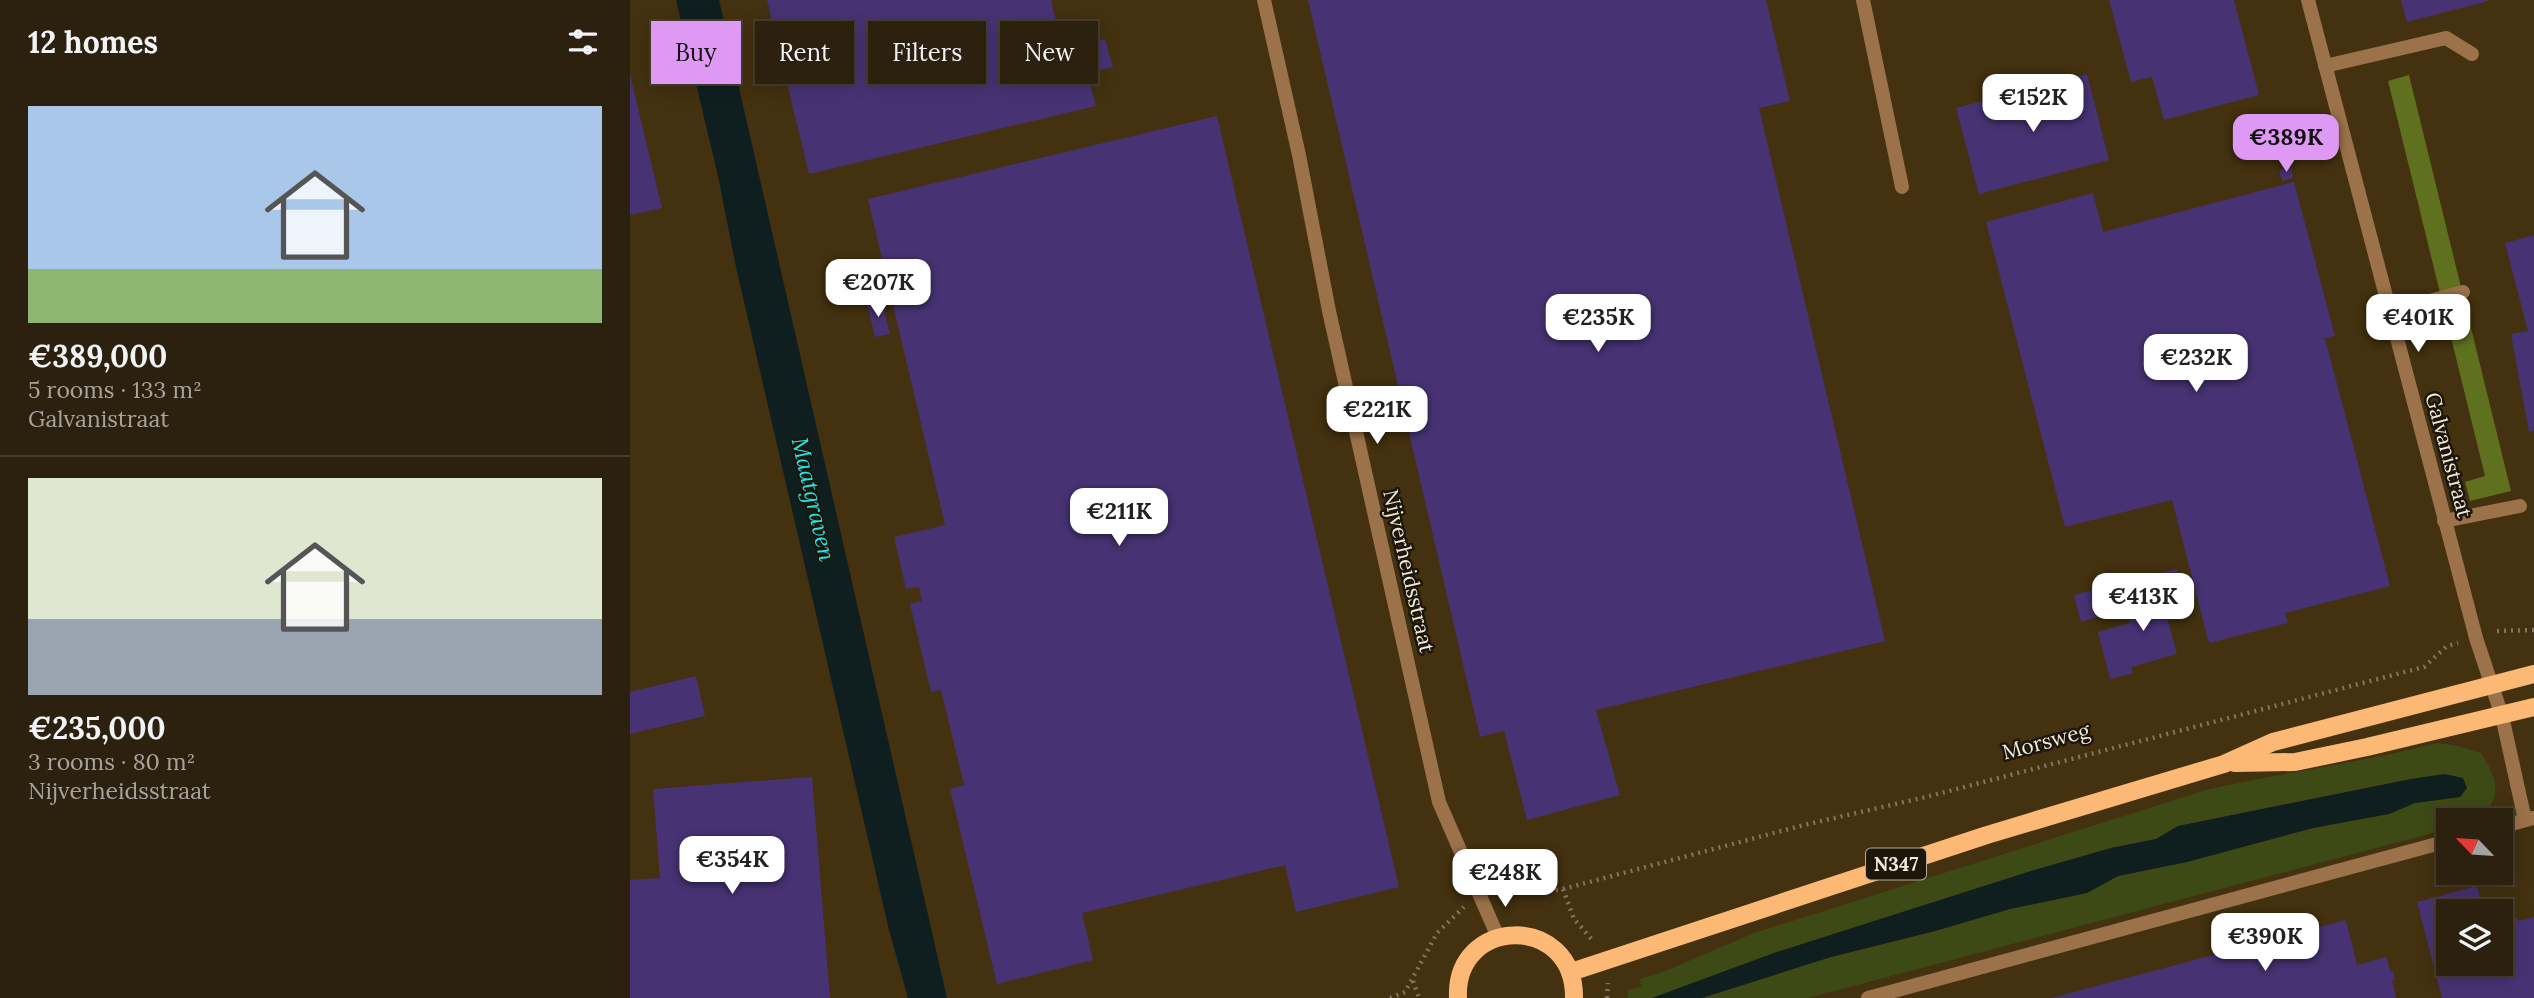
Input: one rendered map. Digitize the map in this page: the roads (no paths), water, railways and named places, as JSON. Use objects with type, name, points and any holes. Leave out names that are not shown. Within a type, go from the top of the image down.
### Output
[{"type":"main road","name":"N347","points":[[1571,972],[1975,839],[2224,764],[2273,742],[2534,674]]},
{"type":"main road","name":"N347","points":[[2224,764],[2294,761],[2367,747],[2534,707]]},
{"type":"main road","points":[[1458,998],[1459,980],[1473,953],[1484,943],[1498,937],[1527,935],[1554,948],[1564,959],[1571,972],[1574,998]]},
{"type":"street","name":"Nijverheidsstraat","points":[[1264,0],[1299,155],[1332,324],[1439,802],[1498,937]]},
{"type":"street","points":[[1863,0],[1902,187]]},
{"type":"street","name":"Galvanistraat","points":[[2308,0],[2444,521],[2476,638],[2502,716]]},
{"type":"street","points":[[2325,66],[2446,38],[2472,54]]},
{"type":"street","points":[[2389,312],[2463,292]]},
{"type":"street","points":[[2444,521],[2520,506]]},
{"type":"street","points":[[2502,716],[2530,819],[2513,824]]},
{"type":"street","points":[[1868,998],[2436,844]]},
{"type":"water","points":[[676,0],[719,0],[724,21],[681,21]]},
{"type":"water","name":"Maatgraven","points":[[696,84],[738,84],[947,998],[908,998],[889,930],[736,267]]},
{"type":"water","points":[[2445,774],[2463,778],[2467,788],[2460,797],[2415,803],[2389,814],[2313,828],[2187,862],[2118,876],[2087,893],[2010,909],[1831,957],[1702,998],[1652,998],[1774,953],[2031,871],[2111,848],[2156,839],[2178,826]]}]
